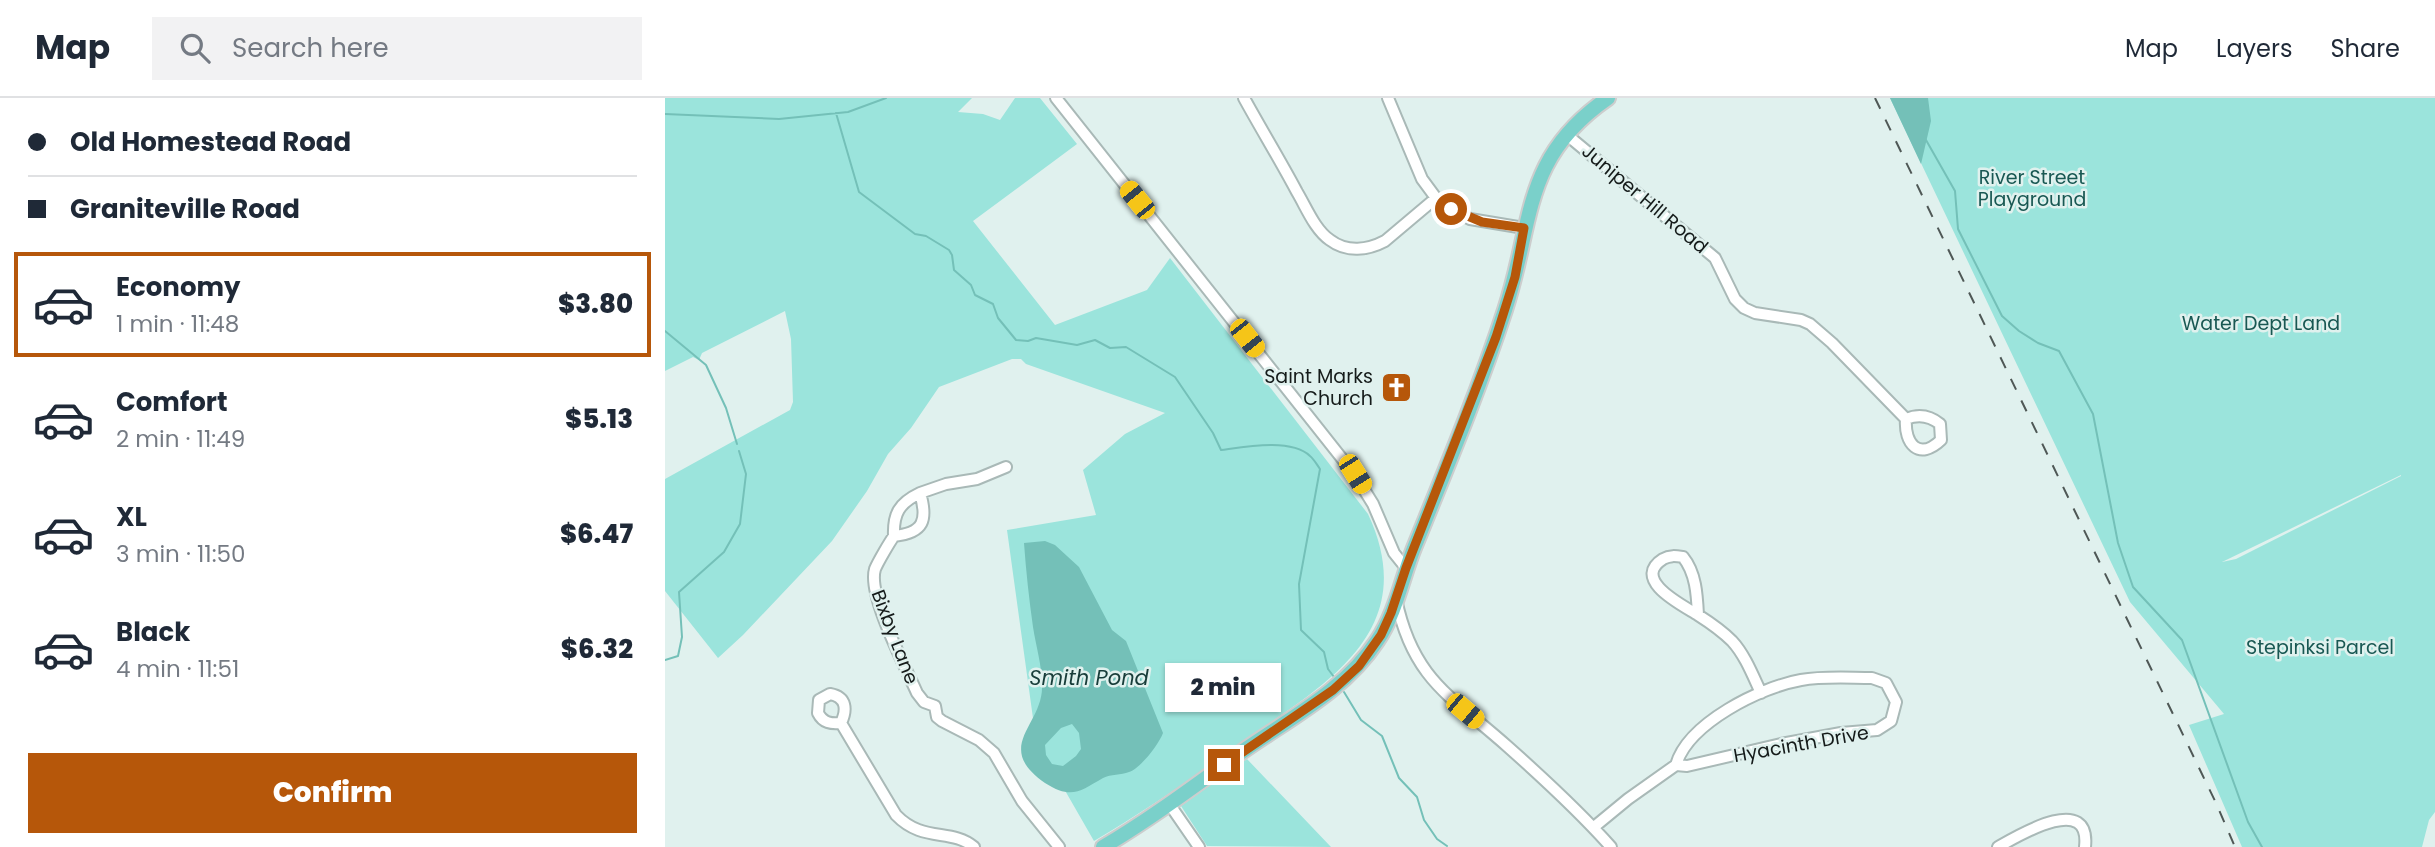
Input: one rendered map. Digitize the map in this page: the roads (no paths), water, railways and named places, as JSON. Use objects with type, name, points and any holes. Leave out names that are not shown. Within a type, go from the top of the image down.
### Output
[{"type":"main road","points":[[1103,847],[1170,805],[1333,690],[1359,666],[1377,641],[1396,599],[1496,337],[1515,277],[1524,228],[1540,177],[1552,154],[1567,135],[1587,114],[1608,98]]},
{"type":"street","points":[[1056,98],[1355,474],[1388,537],[1409,561]]},
{"type":"street","points":[[1244,98],[1310,214],[1325,237],[1332,242],[1356,249],[1377,246],[1436,198]]},
{"type":"street","points":[[1388,98],[1422,179],[1436,198],[1470,219],[1524,228]]},
{"type":"street","name":"Juniper Hill Road","points":[[1567,135],[1715,258],[1735,299],[1744,308],[1755,313],[1811,324],[1906,419]]},
{"type":"street","name":"Bixby Lane","points":[[1006,467],[977,479],[933,487],[898,509],[894,520],[894,536],[875,568],[874,584],[883,615],[917,693],[924,702],[935,706],[937,717],[942,721],[979,740],[994,753],[1022,801],[1059,847]]},
{"type":"street","points":[[894,536],[905,535],[923,523],[925,509],[920,494]]},
{"type":"street","points":[[1698,615],[1697,593],[1689,564],[1683,557],[1666,557],[1659,562],[1653,573],[1655,584],[1664,594],[1698,615],[1733,642],[1761,693]]},
{"type":"street","points":[[1396,599],[1410,645],[1429,677],[1444,694],[1507,746],[1594,827],[1611,847]]},
{"type":"street","points":[[1377,641],[1391,634],[1399,636],[1410,645]]},
{"type":"street","name":"Hyacinth Drive","points":[[1594,827],[1676,765],[1680,752],[1705,725],[1761,693],[1805,679],[1872,678],[1886,683],[1896,702],[1891,720],[1877,730],[1841,733],[1687,766],[1676,765]]},
{"type":"street","points":[[841,723],[896,815],[903,822],[932,835],[964,840],[974,847]]},
{"type":"street","points":[[1170,805],[1199,847]]},
{"type":"street","points":[[1998,847],[2057,820],[2069,819],[2077,821],[2083,828],[2085,847]]},
{"type":"water","points":[[1890,98],[1928,98],[1931,121],[1921,164]]},
{"type":"water","name":"Smith Pond","points":[[1045,541],[1055,545],[1079,567],[1112,630],[1126,641],[1163,733],[1149,756],[1133,770],[1106,777],[1075,792],[1062,791],[1045,783],[1030,770],[1022,758],[1024,735],[1041,699],[1042,685],[1024,543]],"holes":[[[1072,724],[1079,733],[1081,749],[1076,756],[1063,766],[1052,764],[1046,755],[1045,745],[1061,728]]]},
{"type":"waterway","points":[[665,114],[779,119],[848,112],[886,98]]},
{"type":"waterway","points":[[836,113],[859,192],[915,234],[926,236],[949,250],[954,270],[971,285],[975,295],[993,304],[998,318],[1016,340],[1028,341],[1036,338],[1077,345],[1095,340],[1110,348],[1126,347],[1175,377],[1213,433],[1221,450],[1280,445],[1302,450],[1313,459],[1320,469],[1299,584],[1301,630],[1324,652],[1328,669],[1334,677]]},
{"type":"waterway","points":[[1926,140],[1955,191],[1958,229],[2002,316],[2038,343],[2059,351],[2093,414],[2118,543],[2133,587],[2182,640],[2248,822],[2262,847]]},
{"type":"waterway","points":[[665,331],[706,365],[726,408],[737,444]]},
{"type":"waterway","points":[[665,660],[678,656],[682,637],[679,592],[724,552],[740,524],[746,474],[739,451]]},
{"type":"waterway","points":[[1344,692],[1361,720],[1382,736],[1399,778],[1417,797],[1424,820],[1437,839],[1447,846]]},
{"type":"railway","points":[[1875,98],[2235,847]]},
{"type":"place","name":"Saint Marks Church","points":[[1396,387]]},
{"type":"park label","name":"River Street Playground","points":[[2032,188]]},
{"type":"park label","name":"Water Dept Land","points":[[2261,323]]},
{"type":"park label","name":"Stepinksi Parcel","points":[[2320,647]]}]
